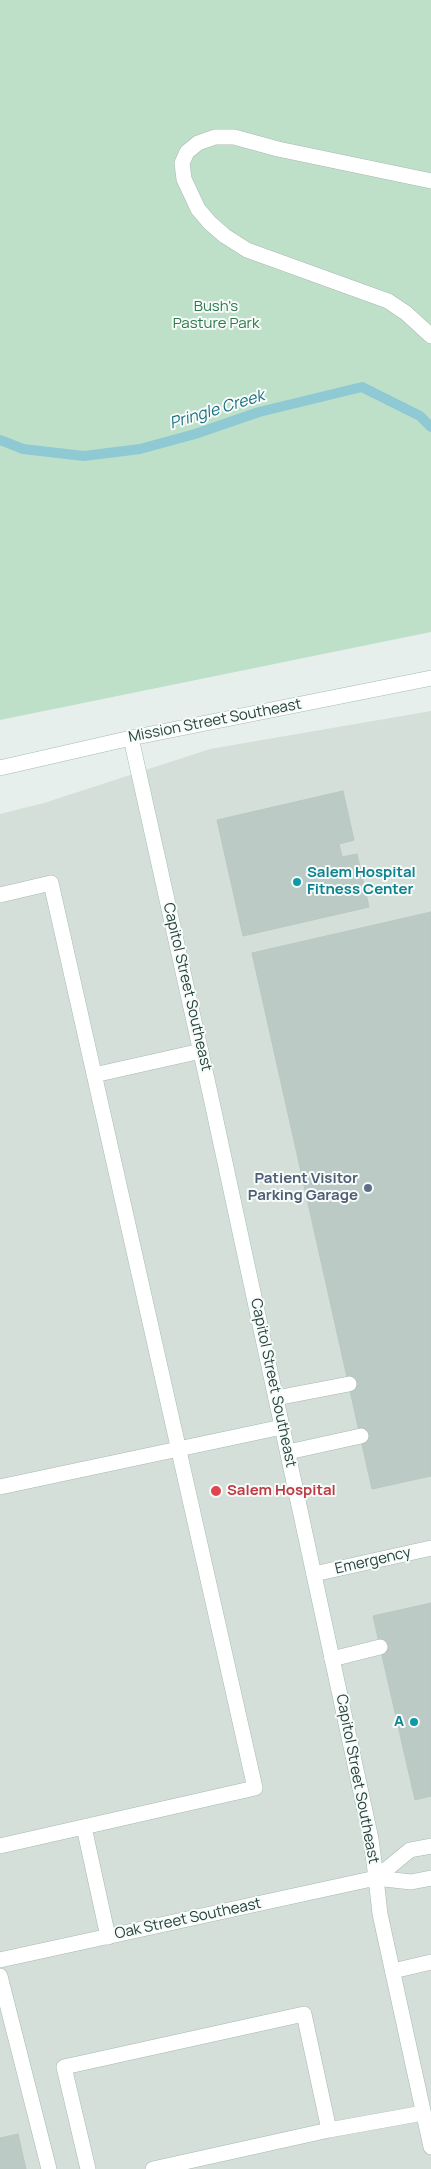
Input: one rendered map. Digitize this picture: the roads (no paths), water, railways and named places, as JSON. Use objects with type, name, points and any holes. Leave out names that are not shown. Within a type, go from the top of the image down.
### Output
[{"type":"street","points":[[431,181],[278,149],[234,137],[215,137],[198,143],[187,152],[182,163],[184,178],[198,209],[225,236],[247,250],[388,301],[406,313],[431,336]]},
{"type":"street","name":"Mission Street Southeast","points":[[0,768],[130,738],[431,678]]},
{"type":"street","name":"Capitol Street Southeast","points":[[130,738],[201,1051],[371,1839],[380,1914],[425,2104],[431,2147]]},
{"type":"street","points":[[0,895],[51,883],[255,1788],[0,1846]]},
{"type":"street","points":[[94,1074],[201,1051]]},
{"type":"street","points":[[276,1398],[349,1384]]},
{"type":"street","points":[[0,1487],[282,1426]]},
{"type":"street","points":[[288,1452],[360,1436]]},
{"type":"street","name":"Emergency","points":[[314,1574],[431,1548]]},
{"type":"street","points":[[332,1659],[380,1647]]},
{"type":"street","points":[[84,1827],[108,1936]]},
{"type":"street","name":"Oak Street Southeast","points":[[376,1878],[410,1850],[431,1846]]},
{"type":"street","name":"Oak Street Southeast","points":[[0,1960],[376,1878],[411,1882],[431,1878]]},
{"type":"street","points":[[393,1971],[431,1962]]},
{"type":"street","points":[[0,1976],[50,2169]]},
{"type":"street","points":[[88,2169],[64,2067],[304,2014],[329,2130]]},
{"type":"street","points":[[153,2169],[329,2130],[425,2104]]},
{"type":"waterway","name":"Pringle Creek","points":[[0,440],[23,449],[84,456],[140,449],[195,434],[259,412],[362,387],[420,416],[431,427]]},
{"type":"place","name":"Salem Hospital Fitness Center","points":[[297,882]]},
{"type":"place","name":"Patient Visitor Parking Garage","points":[[368,1188]]},
{"type":"place","name":"Salem Hospital","points":[[216,1491]]},
{"type":"place","name":"A","points":[[414,1722]]},
{"type":"park label","name":"Bush's Pasture Park","points":[[216,316]]}]
